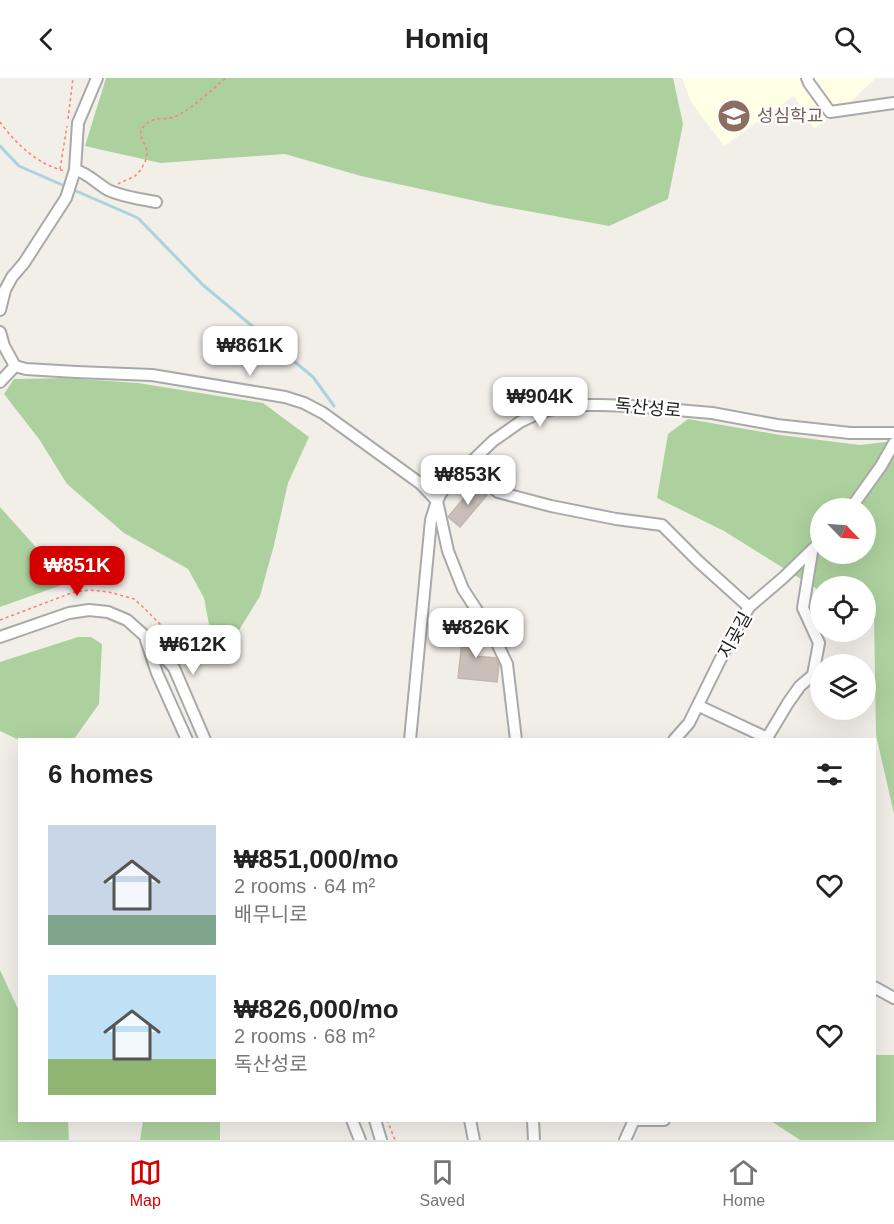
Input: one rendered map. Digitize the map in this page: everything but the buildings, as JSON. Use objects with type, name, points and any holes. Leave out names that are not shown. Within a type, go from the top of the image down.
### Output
[{"type":"street","points":[[0,310],[5,290],[12,277],[24,263],[66,198],[73,175],[78,123],[97,78]]},
{"type":"street","points":[[807,78],[808,83],[830,112],[894,103]]},
{"type":"street","points":[[73,175],[82,172],[108,190],[130,198],[156,202]]},
{"type":"street","points":[[0,332],[4,346],[15,366],[26,369],[152,375],[285,397],[304,403],[322,413],[421,484],[436,501],[448,551],[463,589],[493,635],[507,664],[516,738]]},
{"type":"street","points":[[0,381],[15,366]]},
{"type":"street","name":"독산성로","points":[[410,738],[430,520],[436,501],[444,488],[465,467],[493,441],[520,422],[541,412],[572,405],[631,406],[712,413],[777,425],[850,433],[894,433]]},
{"type":"street","points":[[858,498],[894,443]]},
{"type":"street","points":[[465,467],[498,492],[551,507],[662,525],[749,607]]},
{"type":"street","name":"지곶길","points":[[676,738],[689,723],[699,706],[729,642],[749,607],[810,554]]},
{"type":"street","name":"지곶길","points":[[699,706],[767,738],[800,686],[813,675],[819,644],[803,608],[810,564]]},
{"type":"street","points":[[0,637],[69,613],[88,610],[108,612],[127,620],[174,668],[204,738]]},
{"type":"street","points":[[145,636],[157,673],[186,738]]},
{"type":"street","points":[[876,988],[894,998]]},
{"type":"street","points":[[353,1122],[360,1140]]},
{"type":"street","points":[[376,1122],[381,1140]]},
{"type":"street","points":[[471,1122],[474,1140]]},
{"type":"street","points":[[533,1122],[534,1140]]},
{"type":"street","points":[[625,1140],[634,1122]]},
{"type":"path","points":[[108,190],[135,176],[145,162],[147,152],[141,142],[141,130],[144,126],[156,118],[172,118],[182,113],[226,78]]},
{"type":"path","points":[[0,122],[27,152],[51,167],[73,175]]},
{"type":"path","points":[[0,620],[74,592],[90,590],[109,592],[134,599],[142,606],[165,629],[179,659]]},
{"type":"path","points":[[388,1122],[395,1140]]},
{"type":"shaded area","name":"성심학교","points":[[682,78],[876,78],[849,103],[814,129],[794,96],[724,146],[691,102]]},
{"type":"green space","points":[[106,78],[673,78],[683,124],[668,199],[609,226],[494,205],[361,176],[285,154],[160,163],[85,146]]},
{"type":"green space","points":[[66,378],[138,383],[263,403],[309,437],[288,483],[260,596],[228,648],[209,624],[204,598],[188,569],[124,533],[67,484],[39,439],[4,394],[14,379]]},
{"type":"green space","points":[[688,419],[780,435],[860,445],[894,441],[894,814],[876,735],[876,576],[810,576],[810,585],[724,531],[657,498],[668,434]]},
{"type":"green space","points":[[0,507],[42,554],[87,576],[0,607]]},
{"type":"green space","points":[[78,637],[91,637],[102,644],[99,704],[75,738],[18,740],[0,731],[0,662]]},
{"type":"green space","points":[[0,970],[18,1009],[18,1122],[68,1122],[69,1140],[0,1140]]},
{"type":"green space","points":[[876,1055],[894,1055],[894,1140],[800,1140],[773,1122],[876,1122]]},
{"type":"green space","points":[[143,1122],[220,1122],[220,1140],[140,1140]]},
{"type":"waterway","points":[[0,146],[19,166],[138,218],[203,285],[313,377],[334,406]]},
{"type":"place","name":"성심학교","points":[[734,116]]}]
